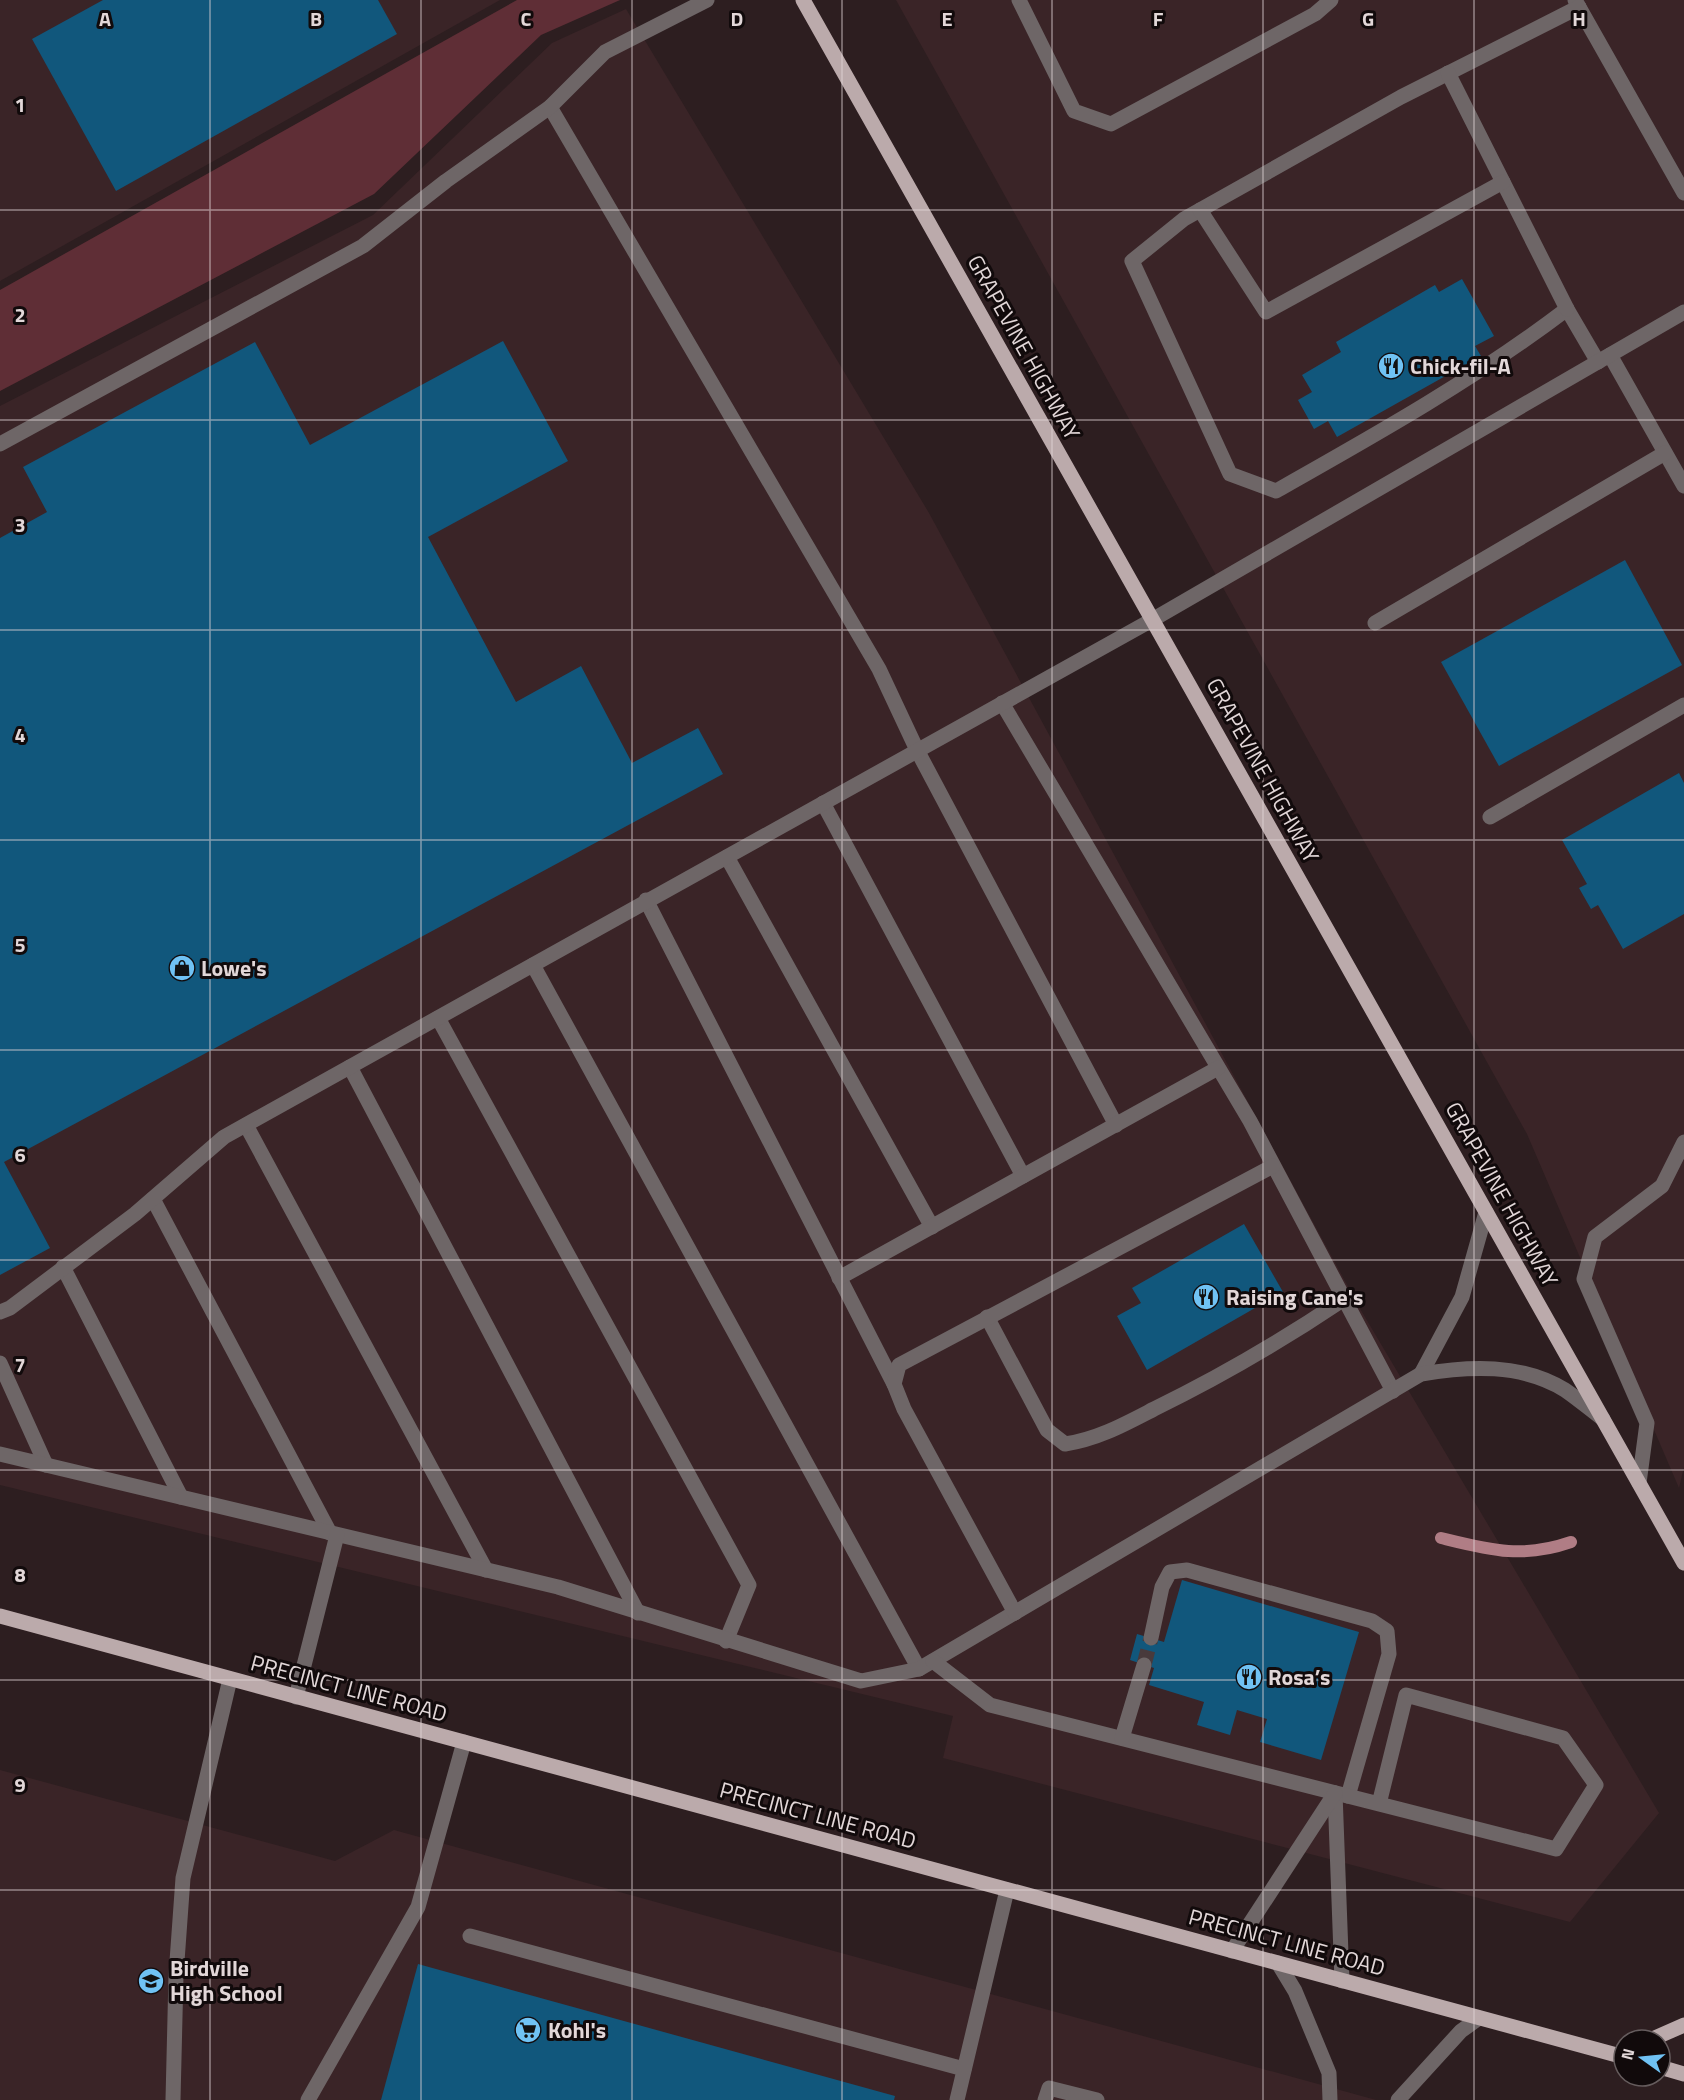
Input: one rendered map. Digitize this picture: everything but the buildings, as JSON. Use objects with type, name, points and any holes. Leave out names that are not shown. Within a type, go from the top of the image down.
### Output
[{"type":"main road","name":"GRAPEVINE HIGHWAY","points":[[803,0],[1684,1563]]},
{"type":"main road","name":"PRECINCT LINE ROAD","points":[[0,1616],[1612,2053]]},
{"type":"lane","points":[[0,444],[363,246],[446,181],[550,107],[605,52],[707,0]]},
{"type":"lane","points":[[1018,0],[1074,111],[1112,124],[1315,14],[1331,0]]},
{"type":"lane","points":[[1567,309],[1507,354],[1449,392],[1276,491],[1230,474],[1132,261],[1184,219],[1401,97],[1577,4],[1684,194]]},
{"type":"lane","points":[[1448,73],[1567,309],[1604,358],[1684,486]]},
{"type":"lane","points":[[550,107],[879,669],[918,750],[1116,1125]]},
{"type":"lane","points":[[1200,210],[1266,312],[1503,182]]},
{"type":"lane","points":[[0,1312],[10,1308],[153,1199],[224,1137],[1152,620],[1684,312]]},
{"type":"lane","points":[[1375,623],[1665,453]]},
{"type":"lane","points":[[1002,704],[1218,1068],[1393,1390]]},
{"type":"lane","points":[[1490,817],[1684,705]]},
{"type":"lane","points":[[823,803],[1023,1176]]},
{"type":"lane","points":[[727,857],[932,1227]]},
{"type":"lane","points":[[646,900],[894,1384],[904,1409],[1015,1613]]},
{"type":"lane","points":[[533,965],[919,1669]]},
{"type":"lane","points":[[438,1018],[749,1585],[726,1641]]},
{"type":"lane","points":[[350,1067],[638,1613]]},
{"type":"lane","points":[[839,1278],[1218,1068]]},
{"type":"lane","points":[[246,1125],[486,1570]]},
{"type":"lane","points":[[1639,1483],[1647,1423],[1584,1279],[1595,1238],[1662,1186],[1684,1142]]},
{"type":"lane","points":[[894,1384],[899,1365],[1273,1166]]},
{"type":"lane","points":[[153,1199],[334,1534],[296,1697]]},
{"type":"lane","points":[[1421,1374],[1462,1297],[1486,1212]]},
{"type":"lane","points":[[63,1267],[181,1497]]},
{"type":"lane","points":[[987,1317],[1047,1430],[1065,1444],[1091,1441],[1199,1387],[1286,1338],[1344,1299]]},
{"type":"lane","points":[[0,1363],[46,1465]]},
{"type":"lane","points":[[0,1454],[558,1587],[861,1681],[919,1669],[1421,1374],[1469,1366],[1518,1371],[1564,1389],[1603,1419]]},
{"type":"lane","points":[[1151,1638],[1162,1587],[1170,1572],[1187,1570],[1372,1621],[1387,1631],[1389,1654],[1341,1795],[1232,1951]]},
{"type":"lane","points":[[933,1661],[990,1705],[1341,1795],[1556,1849],[1596,1785],[1563,1738],[1406,1695],[1379,1804]]},
{"type":"lane","points":[[1122,1738],[1144,1665]]},
{"type":"lane","points":[[173,2100],[176,1975],[183,1878],[230,1679]]},
{"type":"lane","points":[[308,2100],[418,1907],[464,1742]]},
{"type":"lane","points":[[1341,1795],[1342,1981]]},
{"type":"lane","points":[[957,2100],[1007,1890]]},
{"type":"lane","points":[[470,1936],[964,2070]]},
{"type":"lane","points":[[1278,1963],[1295,1991],[1329,2073],[1330,2100]]},
{"type":"lane","points":[[1398,2100],[1461,2031],[1479,2018]]},
{"type":"lane","points":[[1045,2100],[1049,2088],[1097,2100]]},
{"type":"shaded area","points":[[0,0],[500,0],[0,281]]},
{"type":"shaded area","points":[[517,0],[620,0],[541,35],[374,194],[0,391],[0,290]]},
{"type":"shaded area","points":[[896,0],[1684,0],[1684,1467],[1679,1488],[1527,1134]]},
{"type":"shaded area","points":[[626,9],[929,513],[1359,1307],[1659,1813],[1570,1922],[943,1758],[953,1716],[0,1485],[0,406],[373,215],[552,43]]},
{"type":"shaded area","points":[[0,1770],[335,1861],[394,1830],[1376,2100],[0,2100]]},
{"type":"waterway","points":[[1441,1538],[1506,1551],[1537,1550],[1571,1542]]},
{"type":"tunnel","points":[[1144,1665],[1151,1638]]},
{"type":"place","name":"Chick-fil-A","points":[[1391,366]]},
{"type":"place","name":"Lowe's","points":[[182,968]]},
{"type":"place","name":"Raising Cane's","points":[[1206,1297]]},
{"type":"place","name":"Rosa’s","points":[[1249,1677]]},
{"type":"place","name":"Birdville High School","points":[[151,1981]]},
{"type":"place","name":"Kohl's","points":[[528,2030]]}]
